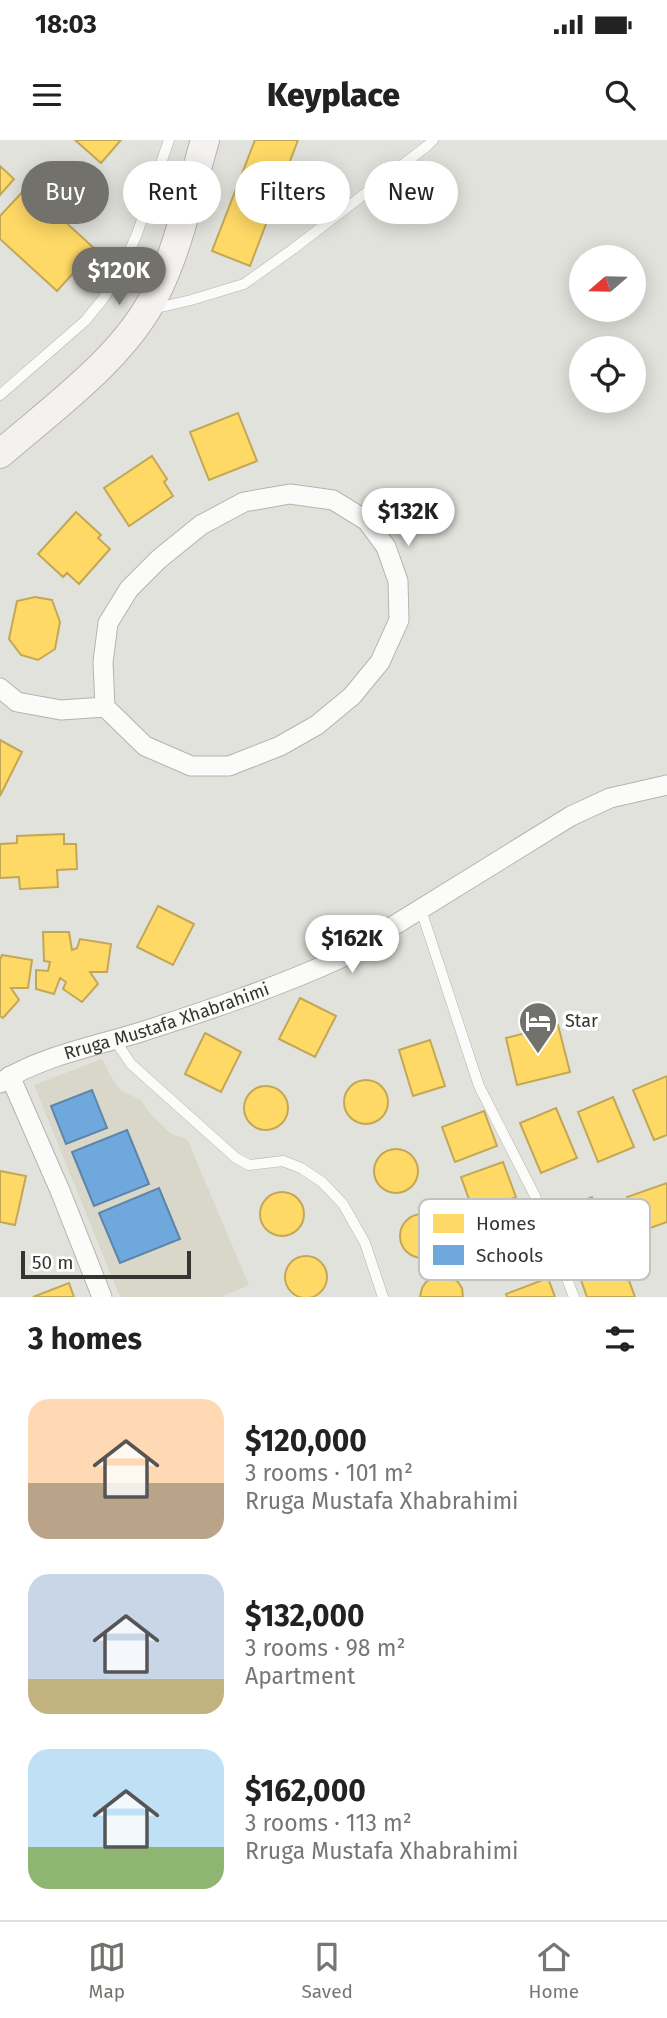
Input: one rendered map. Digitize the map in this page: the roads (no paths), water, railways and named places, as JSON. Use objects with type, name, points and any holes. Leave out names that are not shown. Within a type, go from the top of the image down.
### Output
[{"type":"street","points":[[0,454],[114,352],[149,306],[176,246],[205,140]]},
{"type":"street","points":[[0,688],[17,702],[61,710],[105,707],[145,746],[191,766],[229,766],[280,746],[317,724],[352,696],[380,662],[399,620],[398,580],[386,547],[367,521],[333,500],[290,494],[244,502],[201,525],[159,559],[129,589],[108,623],[103,662],[105,707]]},
{"type":"street","name":"Rruga Mustafa Xhabrahimi","points":[[5,1080],[33,1065],[115,1040],[306,974],[343,957],[594,804],[667,785]]},
{"type":"street","points":[[5,1080],[61,1193],[102,1297]]},
{"type":"lane","points":[[0,395],[85,321],[119,275],[137,234],[169,140]]},
{"type":"lane","points":[[149,306],[161,307],[244,284],[352,205],[432,140]]},
{"type":"lane","points":[[421,910],[479,1086],[536,1199]]},
{"type":"lane","points":[[115,1040],[131,1064],[236,1158],[249,1165],[283,1161],[301,1168],[329,1189],[343,1204],[365,1243],[383,1297]]},
{"type":"lane","points":[[567,1280],[574,1297]]},
{"type":"place","name":"Star","points":[[538,1055]]}]
